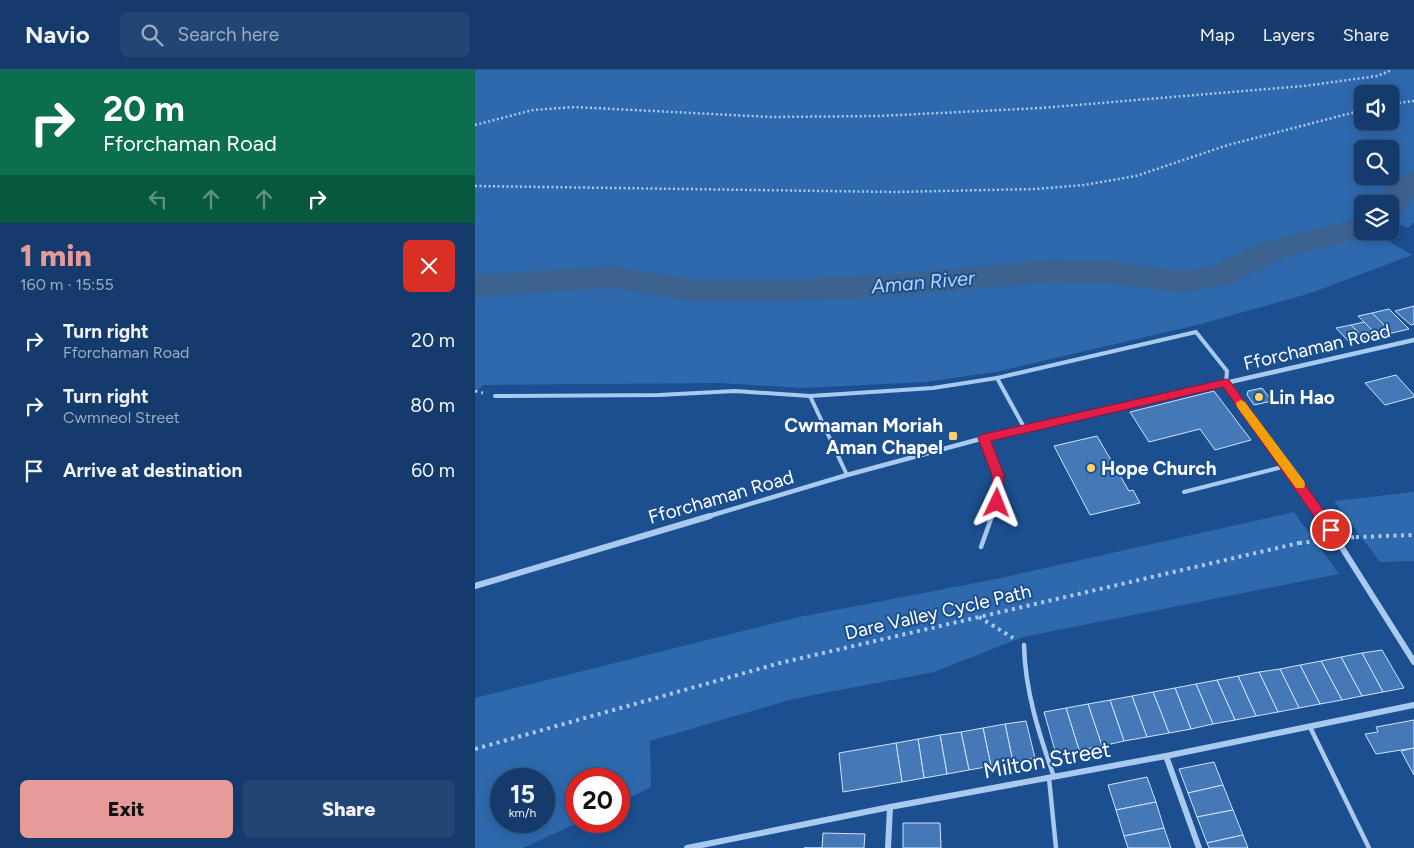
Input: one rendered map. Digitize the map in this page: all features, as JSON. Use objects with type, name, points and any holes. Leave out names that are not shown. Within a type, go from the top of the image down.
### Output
[{"type":"street","name":"Fforchaman Road","points":[[475,586],[847,475],[984,438],[1414,340]]},
{"type":"street","points":[[1226,383],[1321,514],[1414,662]]},
{"type":"street","name":"Milton Street","points":[[687,848],[890,807],[1166,756],[1414,705]]},
{"type":"street","points":[[1166,756],[1199,848]]},
{"type":"street","points":[[888,848],[890,807]]},
{"type":"lane","points":[[495,396],[659,395],[735,391],[810,396],[933,388],[997,378],[1196,332],[1227,371],[1226,383]]},
{"type":"lane","points":[[997,378],[1025,429]]},
{"type":"lane","points":[[810,396],[847,475]]},
{"type":"lane","points":[[981,547],[997,503],[998,475],[984,438]]},
{"type":"lane","points":[[1184,492],[1286,466]]},
{"type":"lane","points":[[1024,645],[1029,692],[1051,777],[1055,848]]},
{"type":"lane","points":[[1310,727],[1369,848]]},
{"type":"path","points":[[475,125],[533,110],[574,107],[771,117],[879,116],[1041,108],[1304,86],[1377,76],[1392,70]]},
{"type":"path","points":[[1399,103],[1414,101]]},
{"type":"path","points":[[475,186],[895,192],[1084,185],[1136,176],[1228,145],[1354,112]]},
{"type":"path","name":"Dare Valley Cycle Path","points":[[475,749],[780,663],[1299,543],[1356,537],[1414,535]]},
{"type":"path","points":[[979,617],[1024,645]]},
{"type":"shaded area","points":[[475,70],[1414,70],[1414,222],[1408,228],[1399,224],[1399,195],[1354,195],[1354,240],[1387,240],[1412,255],[1311,293],[1201,324],[996,372],[925,382],[802,388],[718,383],[484,385],[475,391]]},
{"type":"shaded area","points":[[1414,492],[1414,561],[1380,562],[1334,501]]},
{"type":"shaded area","points":[[1294,512],[1339,574],[1023,637],[934,672],[793,699],[650,741],[651,787],[630,798],[630,768],[565,768],[565,828],[523,848],[475,848],[475,698],[799,617],[996,579]]},
{"type":"building","points":[[1414,306],[1414,324],[1411,325],[1395,311]]},
{"type":"building","points":[[1389,309],[1409,329],[1392,333],[1372,313]]},
{"type":"building","points":[[1372,313],[1392,333],[1378,336],[1358,316]]},
{"type":"building","points":[[1364,322],[1378,336],[1365,339],[1351,325]]},
{"type":"building","points":[[1351,325],[1365,339],[1350,343],[1336,328]]},
{"type":"building","points":[[1396,375],[1414,397],[1385,405],[1365,383]]},
{"type":"building","points":[[1262,388],[1272,401],[1254,405],[1247,395],[1248,391]]},
{"type":"building","points":[[1214,391],[1251,440],[1215,450],[1200,429],[1149,442],[1130,412]]},
{"type":"building","name":"Hope Church","points":[[1097,436],[1129,491],[1133,490],[1140,503],[1090,515],[1054,446]]},
{"type":"building","points":[[1382,650],[1404,688],[1383,692],[1362,653]]},
{"type":"building","points":[[1362,653],[1383,692],[1362,696],[1341,657]]},
{"type":"building","points":[[1341,657],[1362,696],[1342,700],[1321,661]]},
{"type":"building","points":[[1321,661],[1342,700],[1320,704],[1300,665]]},
{"type":"building","points":[[1300,665],[1320,704],[1299,708],[1280,669]]},
{"type":"building","points":[[1280,669],[1299,708],[1278,712],[1259,672]]},
{"type":"building","points":[[1259,672],[1278,712],[1256,716],[1238,676]]},
{"type":"building","points":[[1238,676],[1256,716],[1235,720],[1217,680]]},
{"type":"building","points":[[1217,680],[1235,720],[1213,724],[1196,684]]},
{"type":"building","points":[[1196,684],[1213,724],[1191,729],[1175,688]]},
{"type":"building","points":[[1175,688],[1191,729],[1169,733],[1153,692]]},
{"type":"building","points":[[1153,692],[1169,733],[1147,737],[1132,696]]},
{"type":"building","points":[[1132,696],[1147,737],[1124,741],[1110,700]]},
{"type":"building","points":[[1110,700],[1124,741],[1102,746],[1088,704]]},
{"type":"building","points":[[1088,704],[1102,746],[1079,750],[1066,708]]},
{"type":"building","points":[[1066,708],[1079,750],[1056,754],[1044,712]]},
{"type":"building","points":[[1414,720],[1414,748],[1376,754],[1365,734],[1378,732],[1376,727]]},
{"type":"building","points":[[1026,721],[1035,758],[1013,762],[1005,724]]},
{"type":"building","points":[[1005,724],[1013,762],[991,766],[983,728]]},
{"type":"building","points":[[983,728],[991,766],[969,770],[961,732]]},
{"type":"building","points":[[961,732],[969,770],[947,774],[940,735]]},
{"type":"building","points":[[940,735],[947,774],[924,778],[918,739]]},
{"type":"building","points":[[918,739],[924,778],[902,782],[896,743]]},
{"type":"building","points":[[896,743],[902,782],[843,792],[839,753]]},
{"type":"building","points":[[1414,748],[1414,775],[1401,751]]},
{"type":"building","points":[[1214,762],[1223,785],[1188,793],[1179,769]]},
{"type":"building","points":[[1147,777],[1156,802],[1116,810],[1108,785]]},
{"type":"building","points":[[1223,785],[1233,810],[1197,817],[1188,793]]},
{"type":"building","points":[[1156,802],[1164,828],[1124,836],[1116,810]]},
{"type":"building","points":[[1233,810],[1243,835],[1207,843],[1197,817]]},
{"type":"building","points":[[903,823],[940,823],[941,848],[903,848]]},
{"type":"building","points":[[1164,828],[1171,848],[1128,848],[1124,836]]},
{"type":"building","points":[[823,833],[865,834],[864,848],[822,848]]},
{"type":"building","points":[[1243,835],[1248,848],[1209,848],[1207,843]]},
{"type":"waterway","name":"Aman River","points":[[1398,195],[1414,181]]},
{"type":"waterway","name":"Aman River","points":[[475,286],[613,277],[687,290],[799,290],[900,285],[1048,271],[1107,272],[1182,282],[1217,276],[1274,250],[1354,229]]},
{"type":"slow traffic","points":[[1241,404],[1300,484]]},
{"type":"place","name":"Lin Hao","points":[[1259,397]]},
{"type":"place","name":"Cwmaman Moriah Aman Chapel","points":[[953,436]]},
{"type":"place","name":"Hope Church","points":[[1091,468]]},
{"type":"route","points":[[997,503],[998,475],[984,438],[1226,383],[1331,530]]}]
